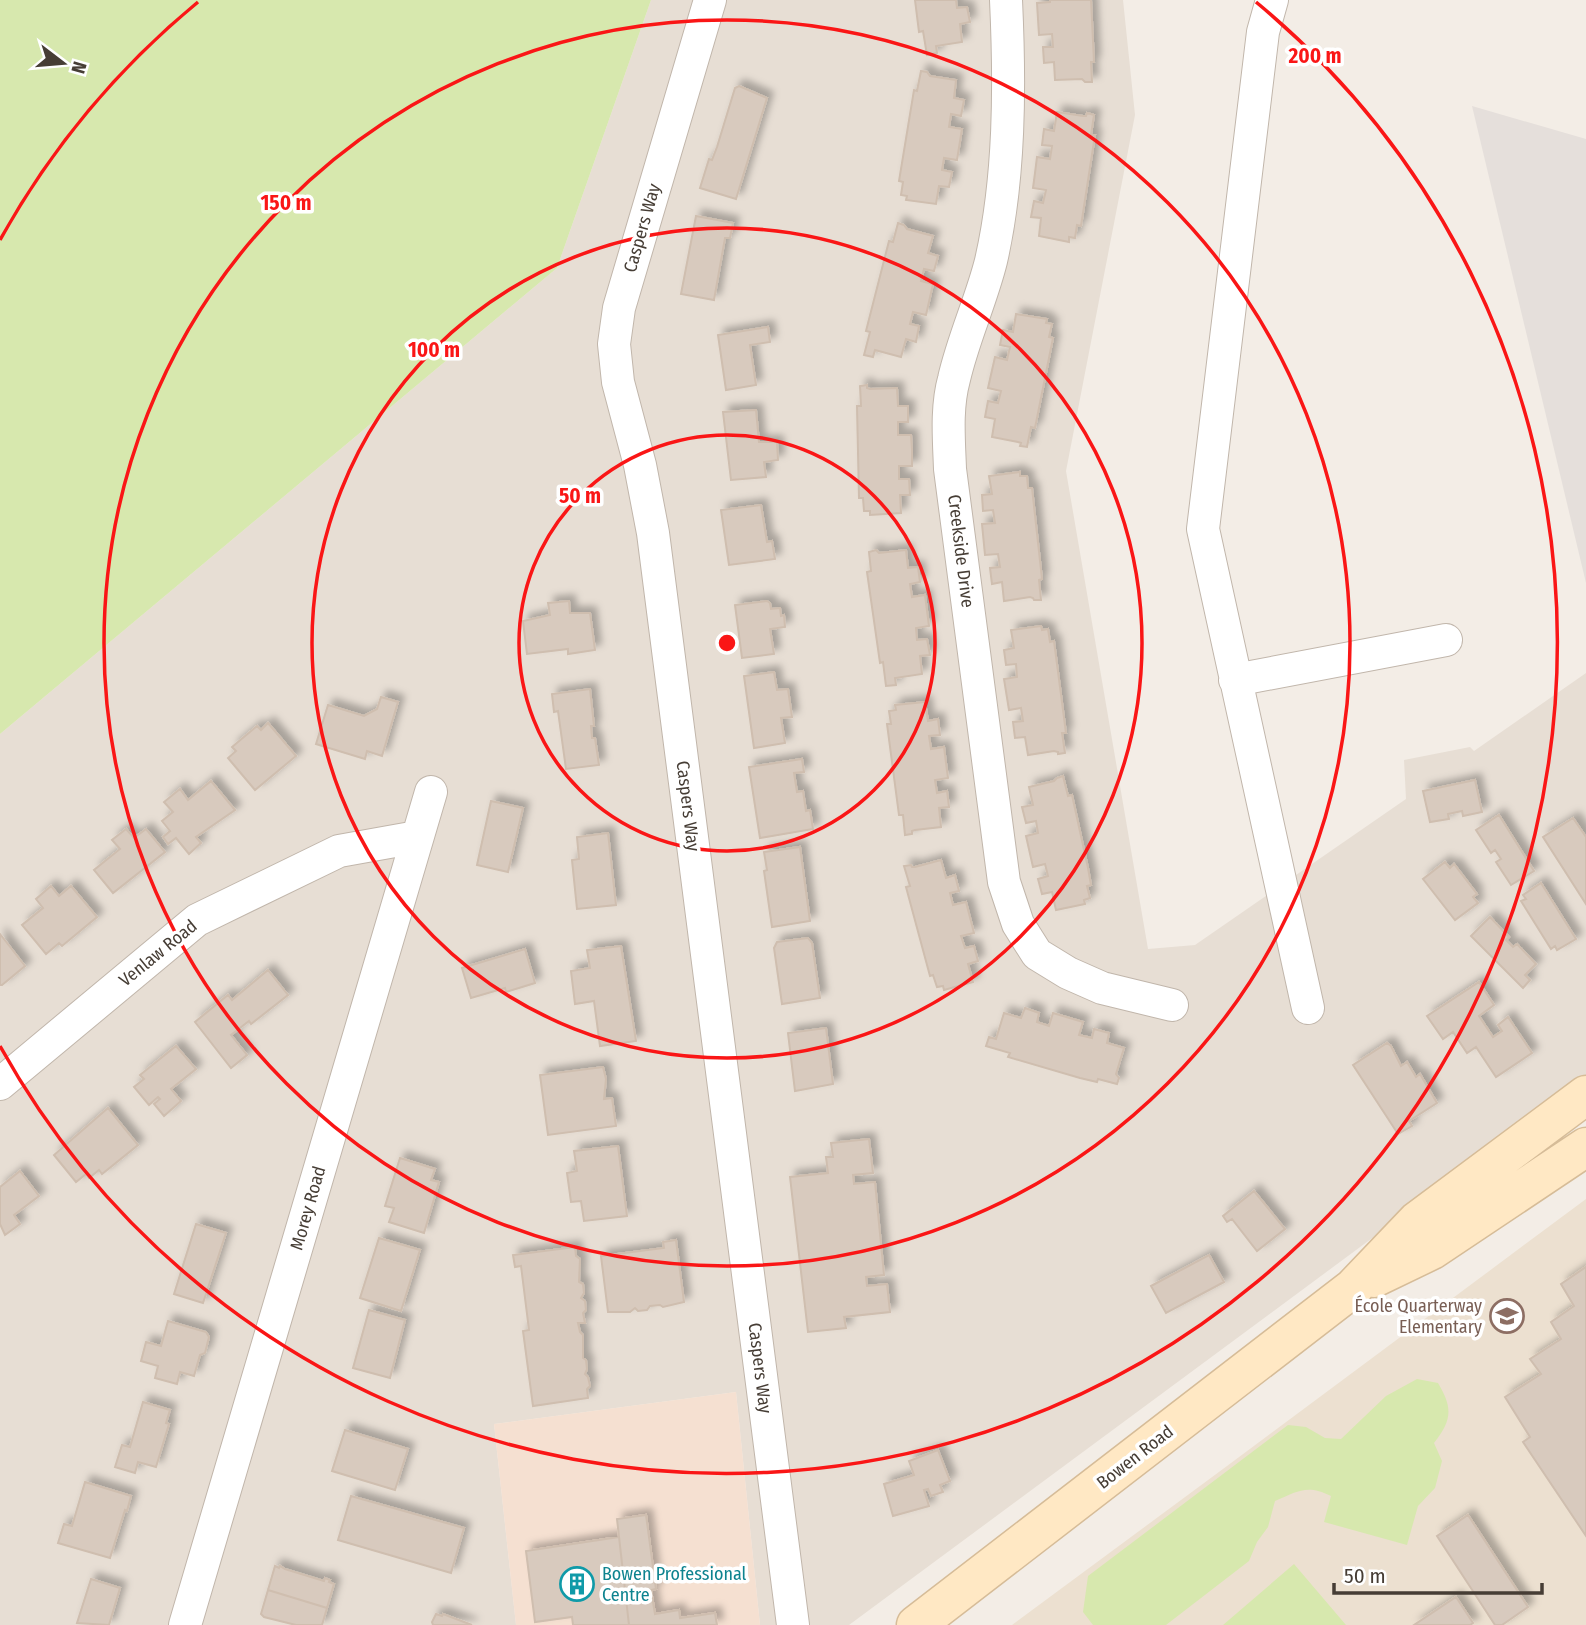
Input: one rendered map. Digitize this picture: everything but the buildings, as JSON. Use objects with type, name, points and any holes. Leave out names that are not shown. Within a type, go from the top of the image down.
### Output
[{"type":"main road","name":"Bowen Road","points":[[916,1625],[1353,1288],[1417,1221],[1586,1095]]},
{"type":"main road","name":"Bowen Road","points":[[1353,1288],[1432,1250],[1586,1147]]},
{"type":"street","name":"Caspers Way","points":[[710,0],[619,307],[614,344],[618,382],[640,465],[653,533],[793,1625]]},
{"type":"street","name":"Creekside Drive","points":[[1006,0],[1009,88],[1000,202],[991,260],[953,380],[949,419],[950,469],[1004,882],[1018,925],[1037,954],[1068,973],[1102,988],[1172,1005]]},
{"type":"street","points":[[1272,0],[1263,32],[1203,529],[1308,1008]]},
{"type":"street","points":[[1235,680],[1446,640]]},
{"type":"street","name":"Morey Road","points":[[185,1625],[431,792]]},
{"type":"street","name":"Venlaw Road","points":[[0,1084],[197,920],[339,851],[417,837]]},
{"type":"shaded area","points":[[651,0],[1123,0],[1135,115],[1066,471],[1148,949],[1195,945],[1406,799],[1404,760],[1470,747],[1474,751],[1586,673],[1586,1080],[849,1625],[760,1625],[736,1392],[494,1424],[516,1625],[0,1625],[0,734],[557,268]]},
{"type":"shaded area","points":[[1472,106],[1586,139],[1586,583]]},
{"type":"shaded area","name":"École Quarterway Elementary","points":[[1586,1199],[1586,1625],[1012,1625],[1227,1466]]},
{"type":"shaded area","points":[[736,1392],[760,1625],[516,1625],[494,1424]]},
{"type":"green space","points":[[0,0],[651,0],[557,268],[0,734]]},
{"type":"green space","points":[[1417,1379],[1438,1383],[1446,1400],[1448,1414],[1434,1443],[1442,1461],[1435,1488],[1418,1506],[1407,1545],[1324,1522],[1331,1496],[1315,1490],[1303,1490],[1275,1501],[1268,1527],[1257,1542],[1249,1561],[1166,1625],[1093,1625],[1083,1612],[1088,1576],[1288,1425],[1306,1427],[1325,1438],[1341,1439],[1386,1396]]},
{"type":"green space","points":[[1294,1564],[1346,1625],[1223,1625]]},
{"type":"place","name":"École Quarterway Elementary","points":[[1507,1316]]},
{"type":"place","name":"Bowen Professional Centre","points":[[577,1584]]}]
